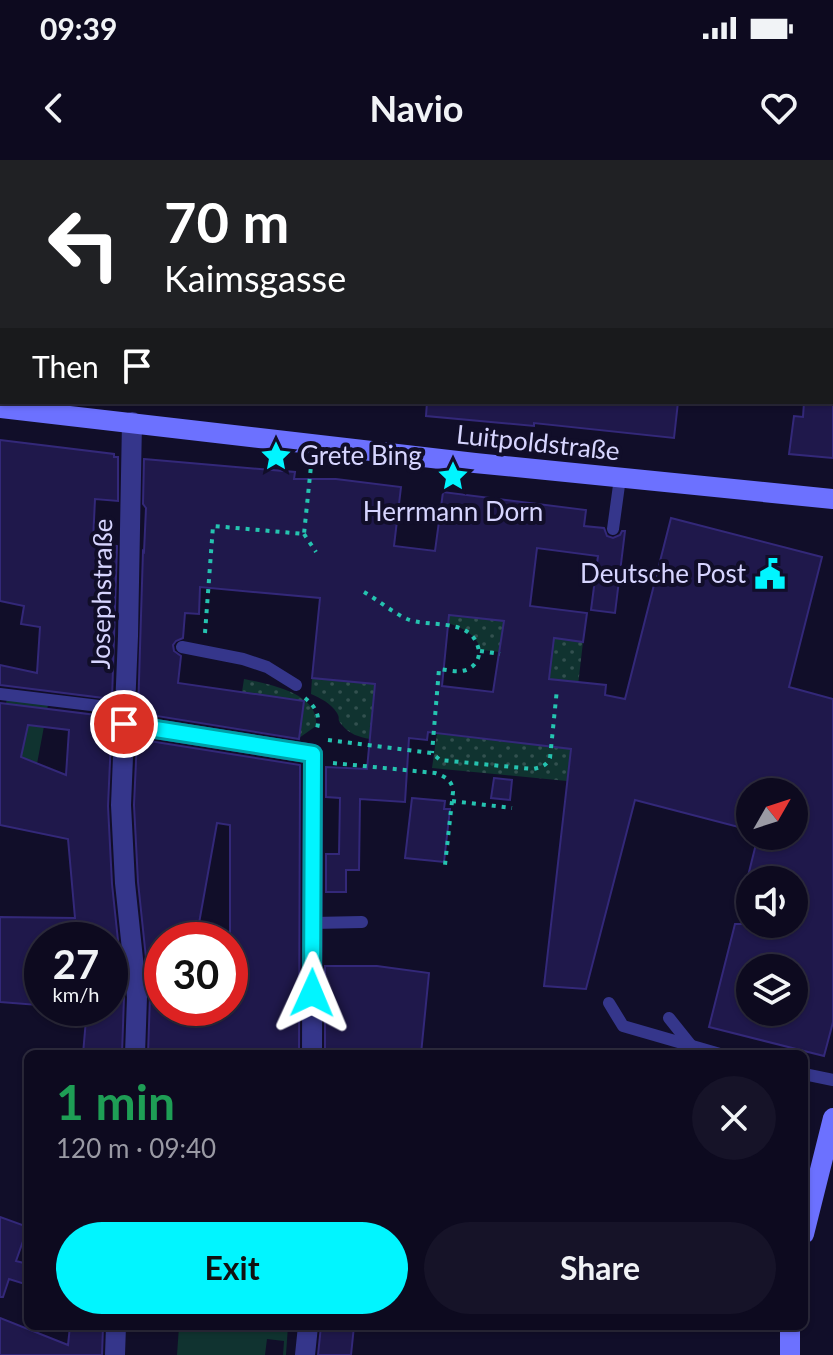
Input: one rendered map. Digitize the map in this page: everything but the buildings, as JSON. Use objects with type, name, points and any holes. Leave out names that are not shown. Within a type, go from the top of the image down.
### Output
[{"type":"street","name":"Luitpoldstraße","points":[[0,408],[101,410],[132,422],[475,463],[833,499]]},
{"type":"street","name":"Josephstraße","points":[[132,422],[134,637],[124,716],[122,837],[137,997],[135,1050]]},
{"type":"street","points":[[124,716],[313,754],[312,1050]]},
{"type":"street","points":[[808,1218],[833,1118]]},
{"type":"street","points":[[115,1355],[116,1330]]},
{"type":"street","points":[[305,1355],[308,1330]]},
{"type":"street","points":[[790,1330],[790,1355]]},
{"type":"lane","points":[[613,529],[620,478]]},
{"type":"lane","points":[[182,647],[243,659],[267,667],[296,685]]},
{"type":"lane","points":[[0,694],[124,716]]},
{"type":"lane","points":[[313,923],[362,922]]},
{"type":"lane","points":[[609,1003],[623,1026],[702,1050]]},
{"type":"lane","points":[[669,1018],[693,1048]]},
{"type":"lane","points":[[808,1075],[833,1080]]},
{"type":"path","points":[[314,444],[304,534],[316,552]]},
{"type":"path","points":[[204,652],[213,526],[304,534]]},
{"type":"path","points":[[364,592],[408,619],[460,628],[471,635],[480,651],[478,660],[463,672],[439,669],[432,753]]},
{"type":"path","points":[[480,651],[500,654]]},
{"type":"path","points":[[329,740],[432,753],[440,760],[533,769],[547,764],[550,758],[557,689]]},
{"type":"path","points":[[313,761],[442,775],[453,787],[445,865]]},
{"type":"path","points":[[452,801],[512,808]]},
{"type":"green space","points":[[506,611],[500,652],[481,650],[468,632],[448,623],[449,615]]},
{"type":"green space","points":[[554,638],[583,642],[567,781],[432,768],[437,733],[541,745]]},
{"type":"green space","points":[[312,678],[375,684],[370,739],[348,731],[340,723],[332,706],[311,694]]},
{"type":"green space","points":[[244,679],[278,687],[301,698],[310,705],[316,726],[299,738],[304,701],[242,692]]},
{"type":"green space","points":[[7,699],[48,705],[37,764],[0,750],[22,754],[31,709],[6,703]]},
{"type":"green space","points":[[179,1330],[288,1330],[286,1355],[283,1355],[284,1341],[267,1339],[265,1355],[177,1355]]},
{"type":"place","name":"Grete Bing","points":[[276,456]]},
{"type":"place","name":"Herrmann Dorn","points":[[453,476]]},
{"type":"place","name":"Deutsche Post","points":[[770,574]]},
{"type":"route","points":[[124,724],[313,754],[312,993]]}]
